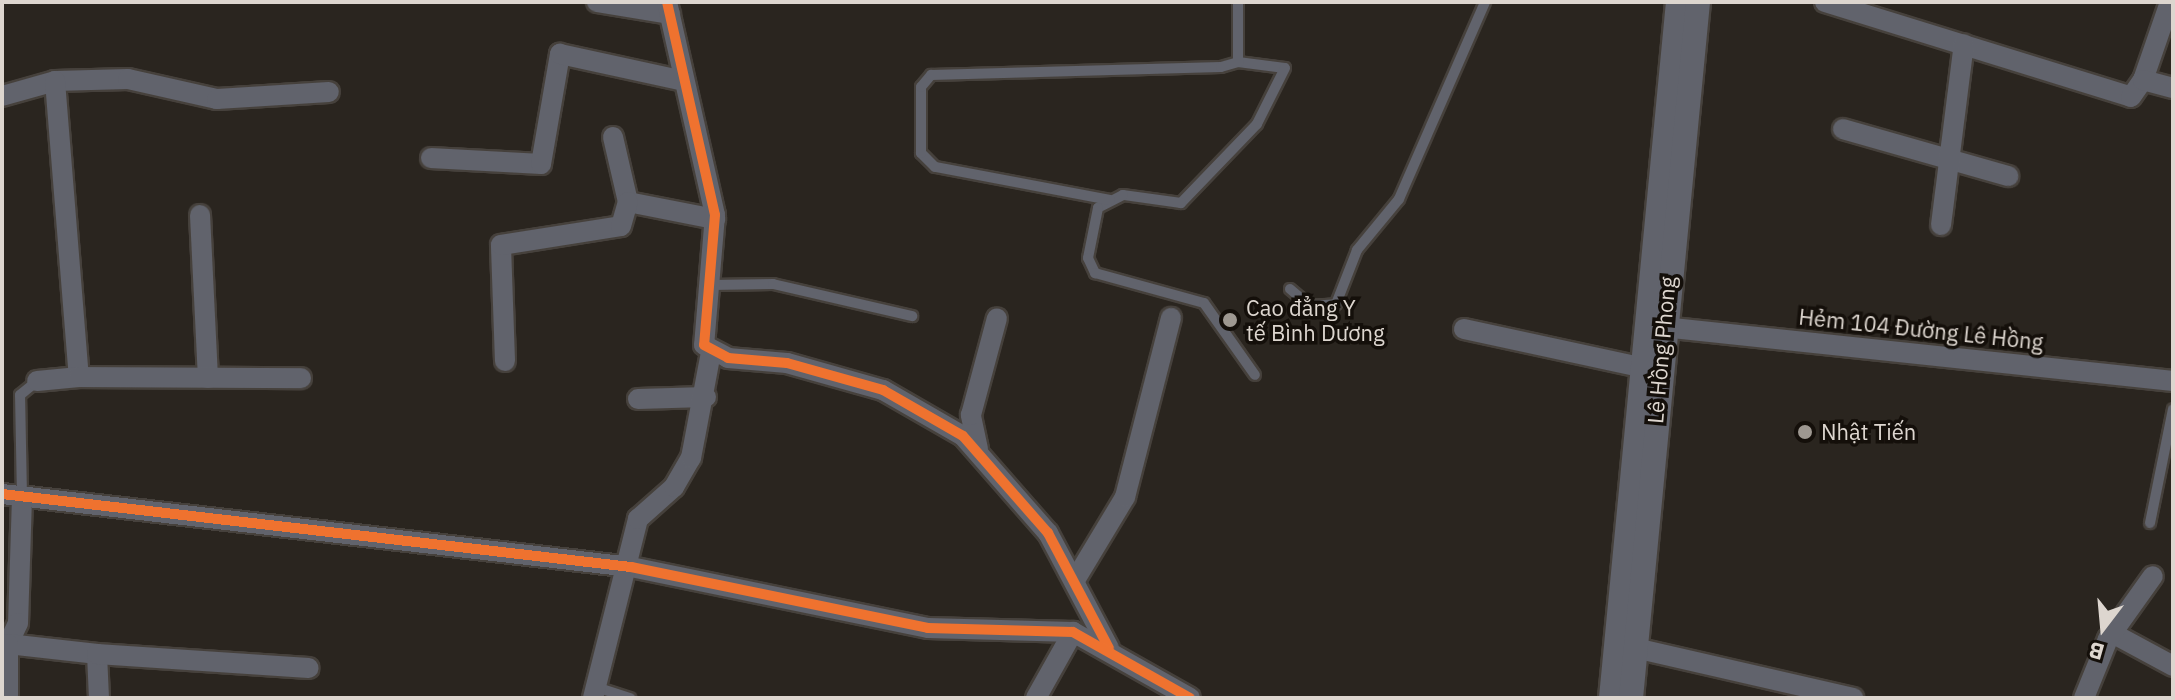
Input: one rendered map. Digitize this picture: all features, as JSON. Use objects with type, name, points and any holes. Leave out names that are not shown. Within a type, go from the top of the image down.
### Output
[{"type":"street","points":[[597,2],[668,8],[715,219],[704,345],[711,352],[787,363],[883,390],[978,449],[1027,505],[1075,580],[1110,649]]},
{"type":"street","name":"Lê Hồng Phong","points":[[1631,698],[1653,325],[1678,2]]},
{"type":"street","name":"Lê Hồng Phong","points":[[1611,698],[1640,367],[1653,325],[1698,2]]},
{"type":"street","points":[[1825,2],[2131,97],[2143,80],[2170,2]]},
{"type":"street","points":[[1941,225],[1964,44]]},
{"type":"street","points":[[431,158],[541,164],[560,54],[684,81]]},
{"type":"street","points":[[2,96],[55,81],[128,79],[217,99],[329,92]]},
{"type":"street","points":[[2143,80],[2173,88]]},
{"type":"street","points":[[55,81],[79,377]]},
{"type":"street","points":[[1843,129],[2008,176]]},
{"type":"street","points":[[505,361],[501,245],[621,226],[628,202],[613,137]]},
{"type":"street","points":[[628,202],[715,219]]},
{"type":"street","points":[[200,215],[208,378]]},
{"type":"street","points":[[978,449],[971,415],[997,318]]},
{"type":"street","points":[[1075,580],[1125,497],[1171,318]]},
{"type":"street","name":"Hẻm 104 Đường Lê Hồng","points":[[1653,325],[2173,381]]},
{"type":"street","points":[[1464,329],[1640,367]]},
{"type":"street","points":[[594,693],[631,567],[638,519],[674,487],[691,458],[706,397],[711,352]]},
{"type":"street","points":[[37,381],[79,377],[301,378]]},
{"type":"street","points":[[638,399],[706,397]]},
{"type":"street","points":[[8,698],[8,644],[18,623],[12,496],[631,567],[916,627],[1073,632],[1110,649],[1190,698]]},
{"type":"street","points":[[2084,698],[2112,633],[2153,576]]},
{"type":"street","points":[[1036,698],[1073,632]]},
{"type":"street","points":[[2112,633],[2173,666]]},
{"type":"street","points":[[8,644],[97,654],[309,668]]},
{"type":"street","points":[[1635,648],[1853,698]]},
{"type":"street","points":[[97,654],[99,698]]},
{"type":"lane","points":[[1238,2],[1238,62]]},
{"type":"lane","points":[[1290,289],[1310,306],[1336,304],[1357,250],[1399,199],[1485,2]]},
{"type":"lane","points":[[1110,200],[935,167],[921,153],[921,87],[931,75],[1238,62],[1285,68],[1285,78],[1257,124],[1219,156],[1192,196],[1181,203],[1123,195],[1098,208],[1088,258],[1095,273],[1204,303],[1255,375]]},
{"type":"lane","points":[[711,285],[773,284],[912,316]]},
{"type":"lane","points":[[12,496],[20,395],[37,381]]},
{"type":"lane","points":[[2150,523],[2173,409]]},
{"type":"lane","points":[[594,693],[630,698]]},
{"type":"cycle path","points":[[667,2],[715,215],[704,345],[728,358],[787,363],[883,390],[963,436],[1048,533],[1109,648]]},
{"type":"cycle path","points":[[2,494],[631,567],[928,628],[1073,632],[1190,698]]},
{"type":"place","name":"Cao đẳng Y tế Bình Dương","points":[[1230,320]]},
{"type":"place","name":"Nhật Tiến","points":[[1805,432]]}]
